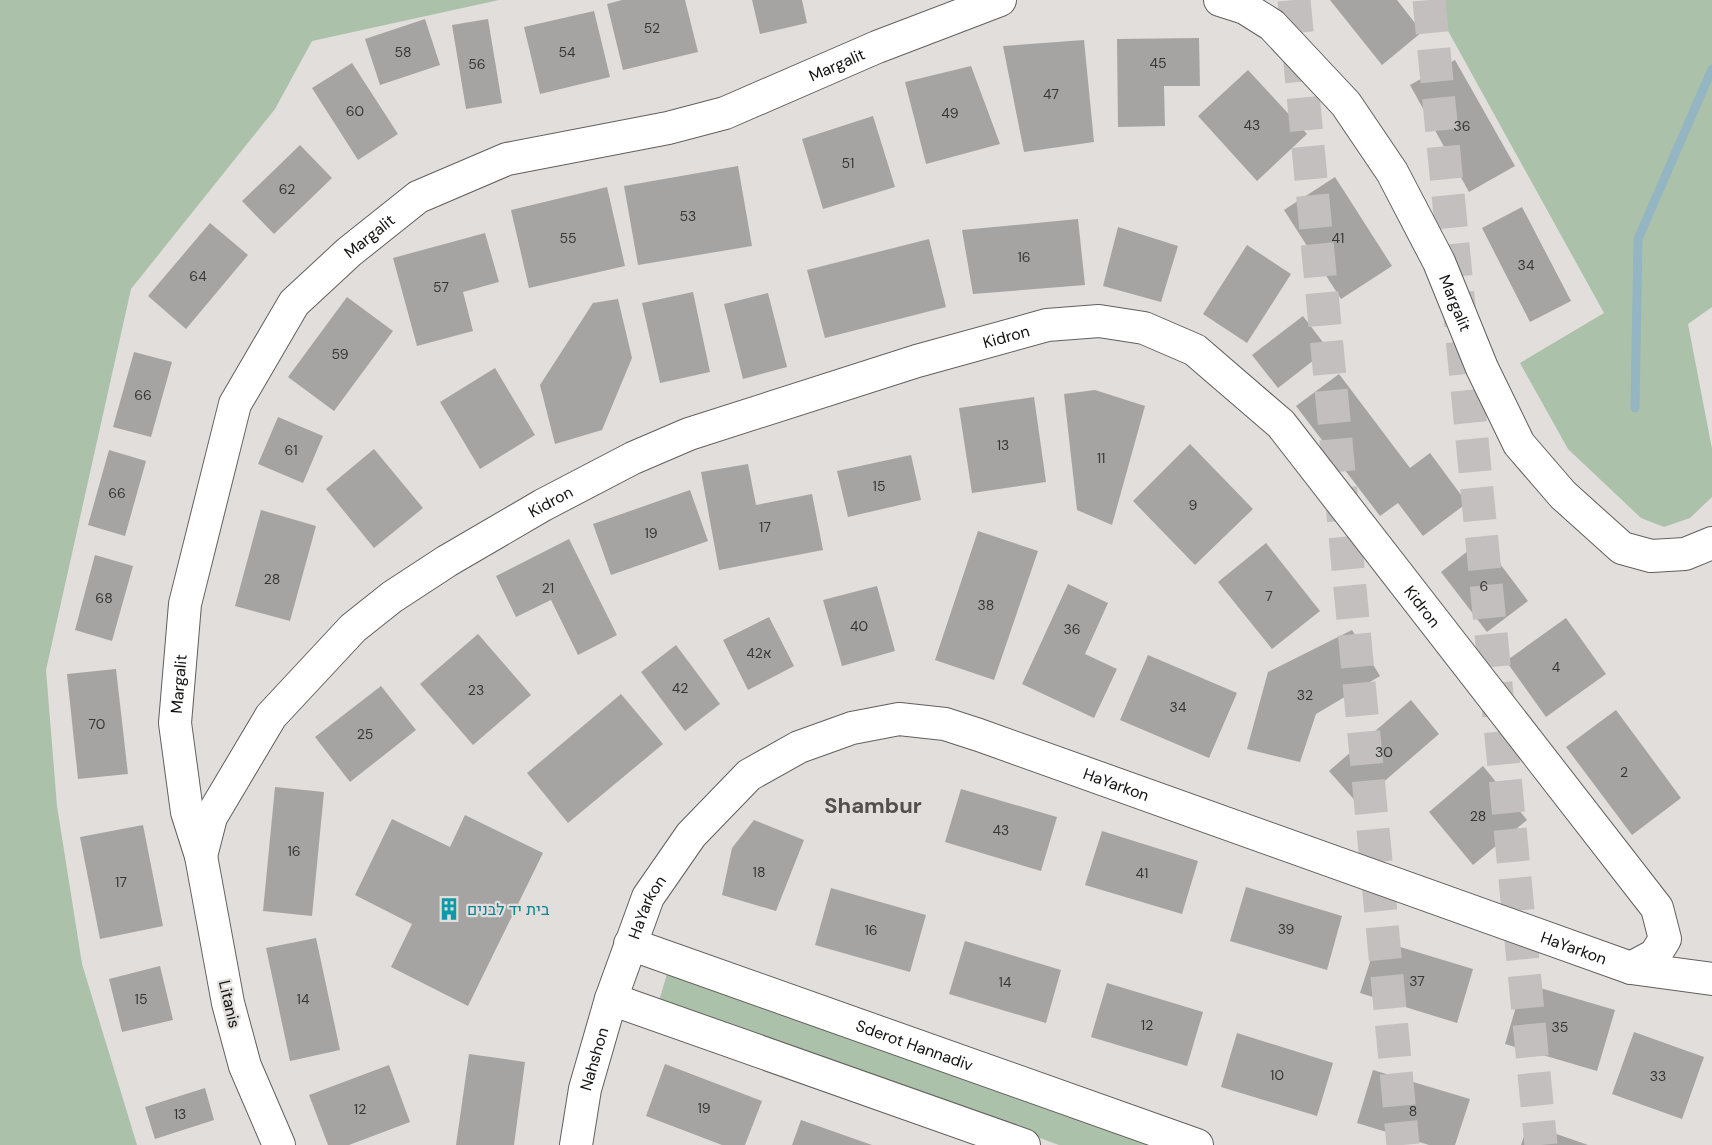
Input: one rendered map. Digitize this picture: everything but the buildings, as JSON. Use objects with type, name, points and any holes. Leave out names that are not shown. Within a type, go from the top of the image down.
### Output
[{"type":"street","name":"Margalit","points":[[201,856],[187,812],[175,723],[185,604],[236,404],[294,303],[349,252],[418,197],[507,159],[668,128],[725,113],[877,47],[1000,0]]},
{"type":"street","name":"Margalit","points":[[1220,0],[1245,8],[1272,25],[1346,104],[1392,172],[1434,252],[1482,368],[1519,444],[1563,495],[1622,548],[1651,556],[1662,556],[1685,554],[1712,543]]},
{"type":"street","name":"Kidron","points":[[201,856],[211,817],[271,716],[353,628],[392,597],[447,561],[543,505],[613,468],[689,434],[917,361],[1047,325],[1099,321],[1144,328],[1195,350],[1281,424],[1657,908],[1665,939],[1655,955],[1631,968]]},
{"type":"street","name":"HaYarkon","points":[[621,972],[648,897],[685,843],[750,775],[799,747],[820,739],[852,728],[900,719],[945,724],[979,735],[1631,968],[1712,979]]},
{"type":"street","name":"Litanis","points":[[201,856],[228,1003],[245,1066],[262,1111],[279,1145]]},
{"type":"street","name":"Nahshon","points":[[576,1145],[585,1089],[621,972]]},
{"type":"street","points":[[621,972],[1024,1145]]},
{"type":"street","name":"Sderot Hannadiv","points":[[621,972],[1197,1145]]},
{"type":"green space","points":[[0,0],[499,0],[312,41],[275,109],[131,289],[46,670],[57,806],[82,964],[137,1145],[0,1145]]},
{"type":"green space","points":[[1431,0],[1712,0],[1712,307],[1688,324],[1712,449],[1712,497],[1690,518],[1664,527],[1641,518],[1568,449],[1520,363],[1604,313]]},
{"type":"green space","points":[[669,967],[1164,1145],[1059,1145],[659,1001]]},
{"type":"waterway","points":[[1635,408],[1638,239],[1712,69]]},
{"type":"tunnel","points":[[1294,0],[1403,1145]]},
{"type":"tunnel","points":[[1429,0],[1541,1145]]},
{"type":"place","name":"בית יד לבנים","points":[[449,909]]},
{"type":"district","name":"Shambur","points":[[873,805]]}]
